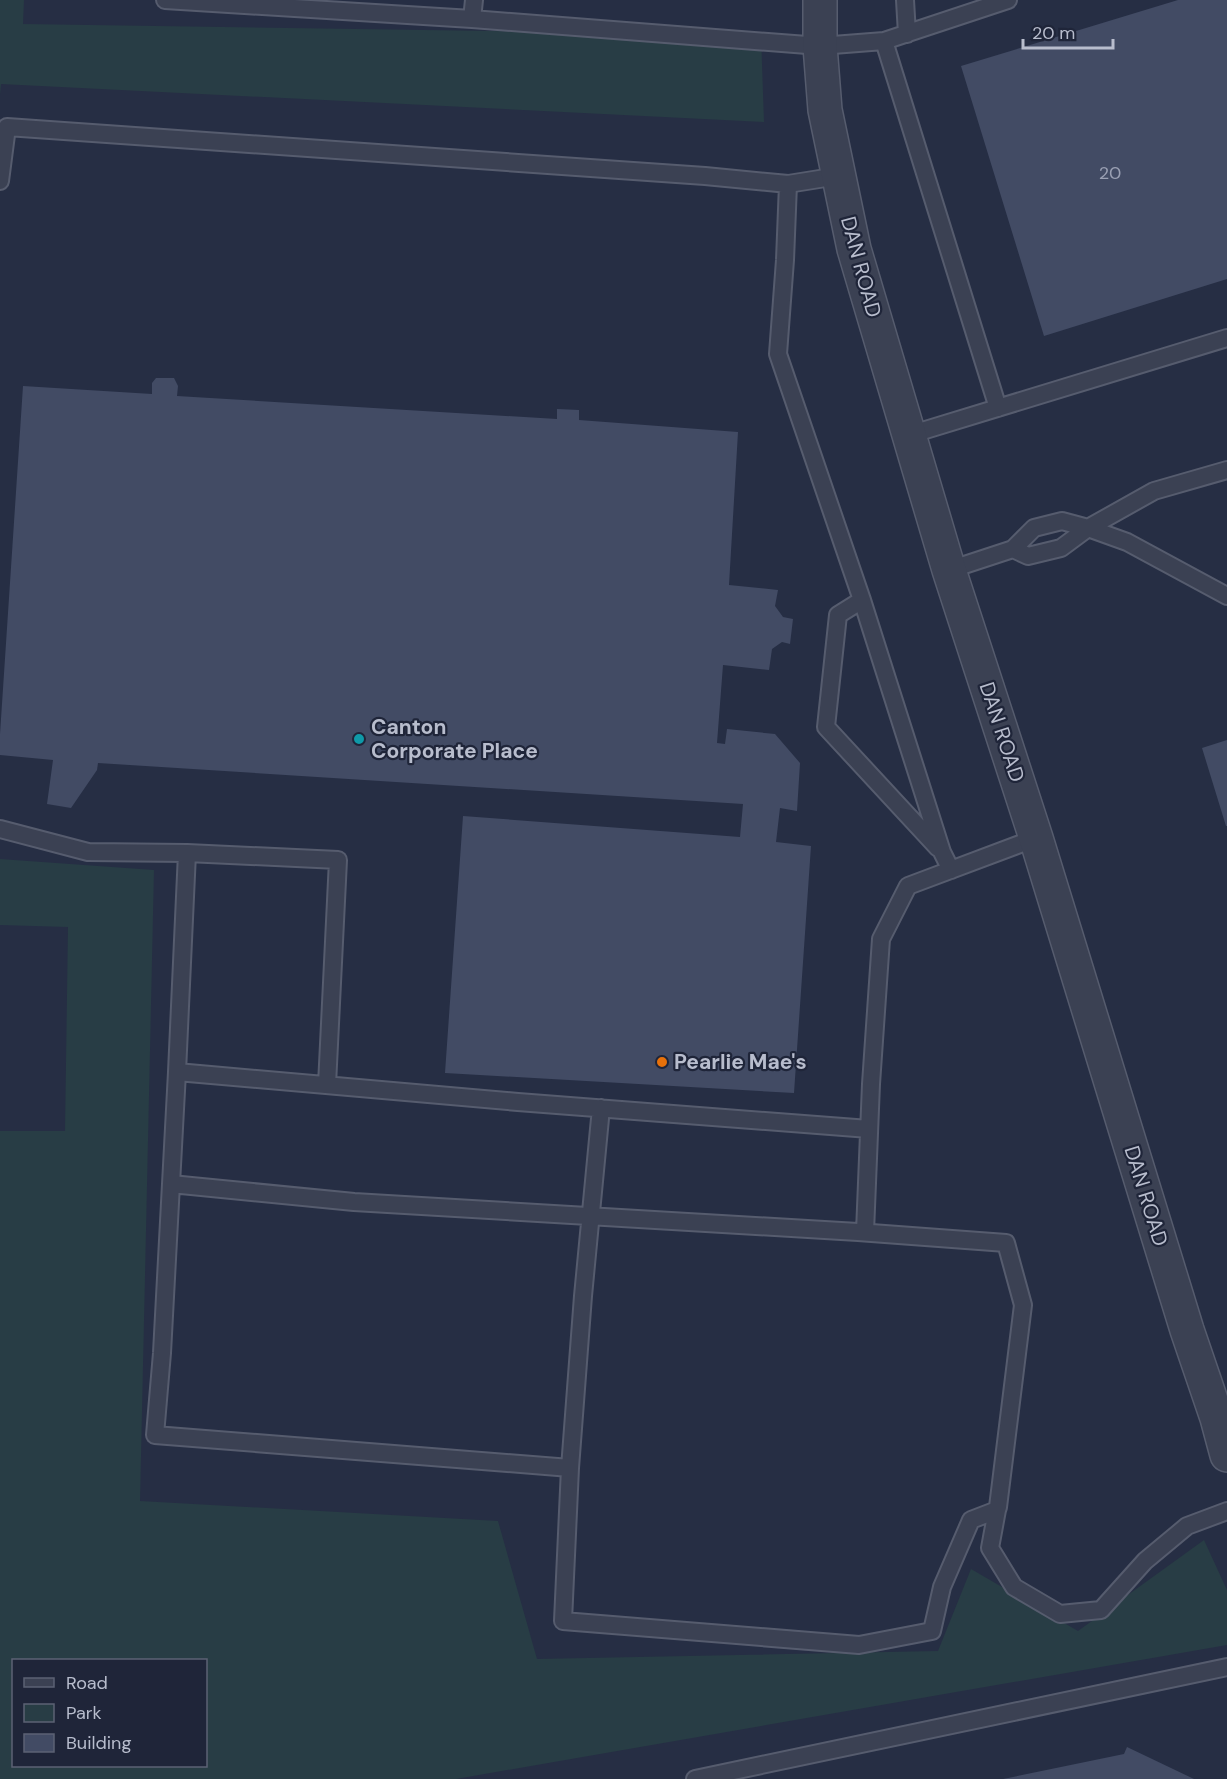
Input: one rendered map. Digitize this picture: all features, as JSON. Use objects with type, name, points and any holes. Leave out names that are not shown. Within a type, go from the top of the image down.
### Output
[{"type":"street","name":"DAN ROAD","points":[[820,0],[820,46],[825,110],[854,249],[950,570],[1036,838],[1187,1330],[1222,1416],[1227,1455]]},
{"type":"lane","points":[[165,0],[472,19],[820,46],[884,41],[1008,0]]},
{"type":"lane","points":[[472,19],[474,0]]},
{"type":"lane","points":[[905,0],[907,34]]},
{"type":"lane","points":[[884,41],[998,408]]},
{"type":"lane","points":[[0,181],[7,127],[682,174],[788,184],[838,176]]},
{"type":"lane","points":[[788,184],[778,354],[862,600],[942,852],[951,870]]},
{"type":"lane","points":[[909,435],[1227,339]]},
{"type":"lane","points":[[1013,549],[1028,556],[1061,548],[1088,528],[1154,491],[1227,470]]},
{"type":"lane","points":[[950,570],[1013,549],[1034,528],[1062,521],[1127,542],[1227,597]]},
{"type":"lane","points":[[862,600],[838,615],[826,727],[942,852]]},
{"type":"lane","points":[[0,829],[88,852],[187,853],[338,860],[327,1085]]},
{"type":"lane","points":[[864,1232],[881,939],[908,886],[1036,838]]},
{"type":"lane","points":[[187,853],[162,1353],[155,1435],[570,1468]]},
{"type":"lane","points":[[177,1072],[869,1129]]},
{"type":"lane","points":[[601,1108],[583,1296],[570,1468],[563,1621],[859,1645],[932,1631],[942,1587],[971,1520],[997,1510]]},
{"type":"lane","points":[[171,1184],[354,1202],[864,1232],[1006,1243],[1023,1305],[997,1510],[990,1548],[1014,1587],[1060,1614],[1101,1610],[1145,1561],[1187,1526],[1227,1511]]},
{"type":"lane","points":[[696,1779],[1227,1667]]},
{"type":"green space","points":[[0,0],[24,0],[23,24],[761,35],[764,122],[1,84],[0,95]]},
{"type":"green space","points":[[0,859],[154,870],[140,1501],[498,1521],[537,1659],[938,1651],[971,1569],[1078,1631],[1204,1540],[1227,1590],[1227,1645],[456,1779],[0,1779],[0,1131],[65,1131],[68,927],[0,925]]},
{"type":"building","points":[[1178,0],[1227,0],[1227,279],[1044,336],[961,66]]},
{"type":"building","name":"Canton Corporate Place","points":[[156,378],[174,378],[178,386],[177,396],[557,419],[557,409],[579,410],[579,420],[738,432],[729,585],[778,590],[775,606],[783,617],[793,619],[790,644],[782,642],[772,649],[769,670],[723,665],[717,743],[725,744],[727,729],[775,734],[800,763],[797,811],[780,808],[776,842],[811,846],[794,1093],[445,1073],[463,816],[740,837],[743,804],[98,763],[97,770],[71,808],[47,804],[53,760],[0,755],[23,386],[152,394],[152,383]]},
{"type":"building","points":[[1227,740],[1227,826],[1226,826],[1202,748]]},
{"type":"building","points":[[1127,1747],[1194,1779],[1003,1779],[1124,1754]]},
{"type":"place","name":"Canton Corporate Place","points":[[359,739]]},
{"type":"place","name":"Pearlie Mae's","points":[[662,1062]]}]
